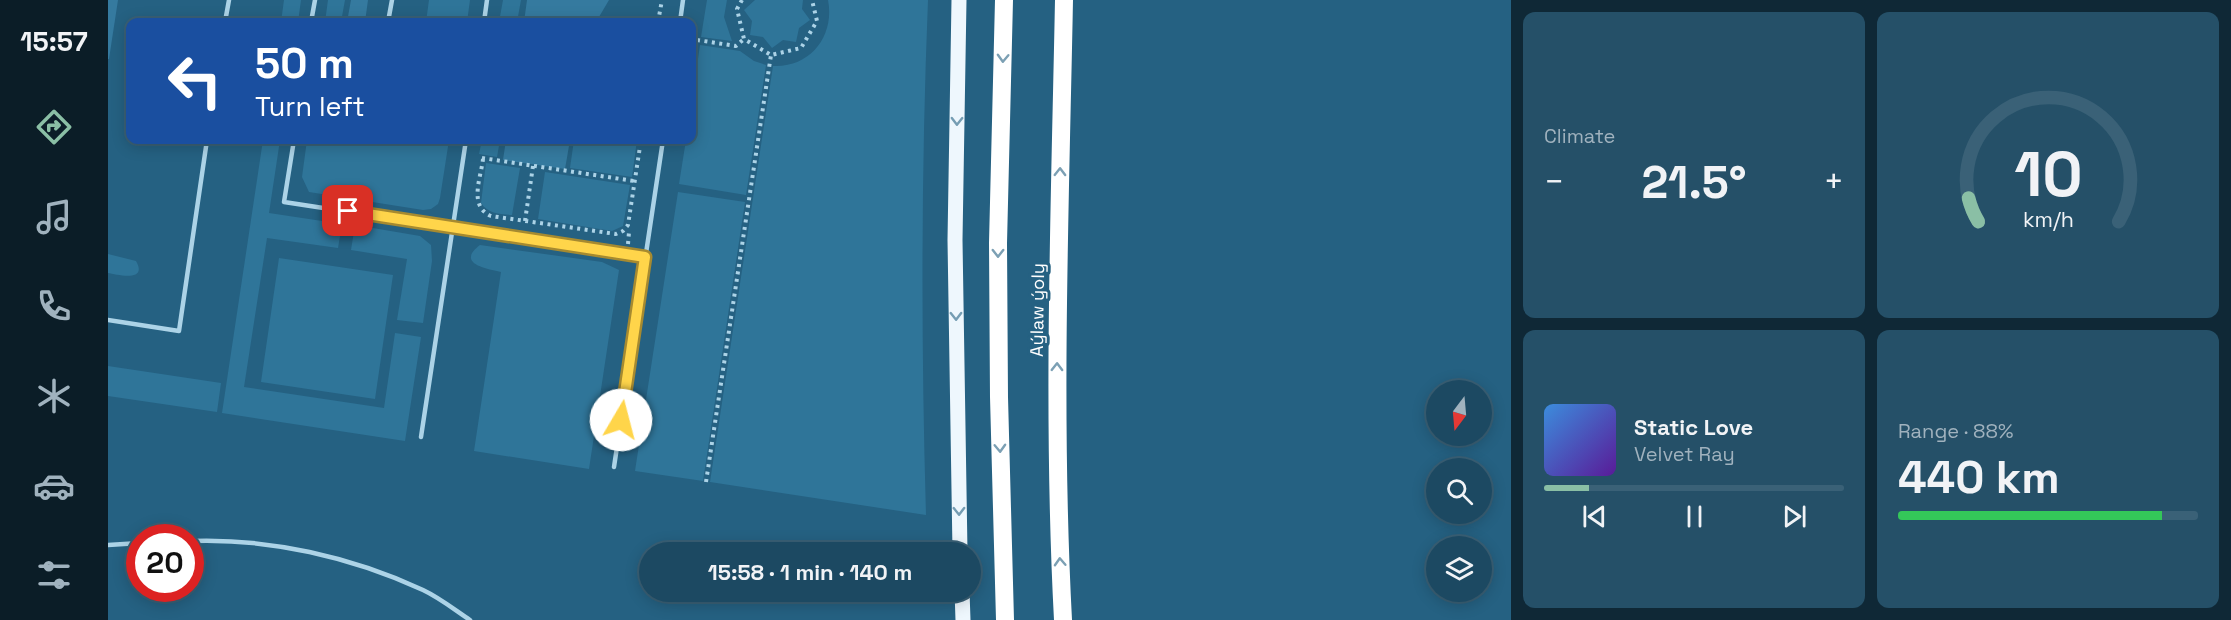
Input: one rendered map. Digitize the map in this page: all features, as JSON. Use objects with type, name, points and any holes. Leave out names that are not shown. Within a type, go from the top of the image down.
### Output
[{"type":"highway","name":"Aýlaw ýoly","points":[[1004,0],[998,243],[999,397],[1005,620]]},
{"type":"highway","name":"Aýlaw ýoly","points":[[1063,620],[1058,526],[1057,394],[1064,0]]},
{"type":"main road","points":[[959,0],[955,240],[960,542]]},
{"type":"main road","points":[[962,602],[963,620]]},
{"type":"lane","points":[[226,18],[229,0]]},
{"type":"lane","points":[[313,18],[315,0]]},
{"type":"lane","points":[[389,18],[392,0]]},
{"type":"lane","points":[[485,18],[487,0]]},
{"type":"lane","points":[[681,18],[683,0]]},
{"type":"lane","points":[[108,320],[178,331],[206,144]]},
{"type":"lane","points":[[293,144],[284,202],[645,257]]},
{"type":"lane","points":[[421,437],[465,144]]},
{"type":"lane","points":[[614,467],[662,144]]},
{"type":"lane","points":[[204,542],[270,545],[327,556],[383,573],[426,591],[470,620]]},
{"type":"lane","points":[[108,545],[126,544]]},
{"type":"path","points":[[659,18],[662,0]]},
{"type":"path","points":[[742,0],[736,9],[744,39],[771,55],[801,48],[817,21],[812,0]]},
{"type":"path","points":[[697,40],[736,46],[744,39]]},
{"type":"path","points":[[706,482],[771,55]]},
{"type":"path","points":[[634,182],[482,158],[477,196],[480,208],[491,216],[619,233],[628,225],[640,144]]},
{"type":"path","points":[[525,221],[533,166]]},
{"type":"shaded area","points":[[284,0],[301,0],[299,18],[282,18]]},
{"type":"shaded area","points":[[328,0],[345,0],[342,18],[326,18]]},
{"type":"shaded area","points":[[429,0],[470,0],[468,18],[427,18]]},
{"type":"shaded area","points":[[503,0],[521,0],[518,18],[500,18]]},
{"type":"shaded area","points":[[707,0],[727,0],[724,17],[732,41],[701,37]]},
{"type":"shaded area","points":[[755,0],[803,0],[802,9],[810,20],[799,28],[796,42],[783,40],[772,48],[763,37],[750,35],[752,21],[744,10]]},
{"type":"shaded area","points":[[828,0],[928,0],[922,258],[926,515],[710,482],[773,66],[799,61],[817,47],[828,25]]},
{"type":"shaded area","points":[[700,45],[740,51],[754,61],[766,65],[746,195],[679,184],[685,144],[696,144],[696,72]]},
{"type":"shaded area","points":[[262,144],[279,144],[269,213],[342,224],[338,248],[267,238],[244,387],[384,408],[395,333],[421,337],[405,441],[222,413]]},
{"type":"shaded area","points":[[306,144],[448,144],[440,198],[438,204],[431,209],[423,210],[309,192],[302,177]]},
{"type":"shaded area","points":[[481,144],[499,144],[497,157],[479,154]]},
{"type":"shaded area","points":[[573,144],[636,144],[632,177],[570,168]]},
{"type":"shaded area","points":[[486,163],[520,168],[512,215],[491,211],[481,203]]},
{"type":"shaded area","points":[[545,172],[630,185],[623,226],[612,231],[538,219]]},
{"type":"shaded area","points":[[678,192],[745,202],[703,481],[635,471]]},
{"type":"shaded area","points":[[355,225],[420,236],[431,245],[432,261],[423,323],[397,320],[407,259],[351,250]]},
{"type":"shaded area","points":[[480,245],[602,262],[619,270],[589,469],[474,451],[501,272],[482,267],[472,261],[473,251]]},
{"type":"shaded area","points":[[108,254],[136,261],[138,272],[130,276],[108,273]]},
{"type":"shaded area","points":[[279,258],[393,275],[375,399],[261,382]]},
{"type":"shaded area","points":[[108,366],[221,383],[217,412],[108,396]]},
{"type":"building","points":[[108,0],[118,0],[109,59],[108,59]]},
{"type":"building","points":[[351,0],[368,0],[366,18],[348,18]]},
{"type":"building","points":[[527,0],[609,0],[598,18],[525,18]]},
{"type":"building","points":[[505,144],[569,144],[565,169],[503,160]]},
{"type":"route","points":[[348,211],[645,257],[621,420]]}]
